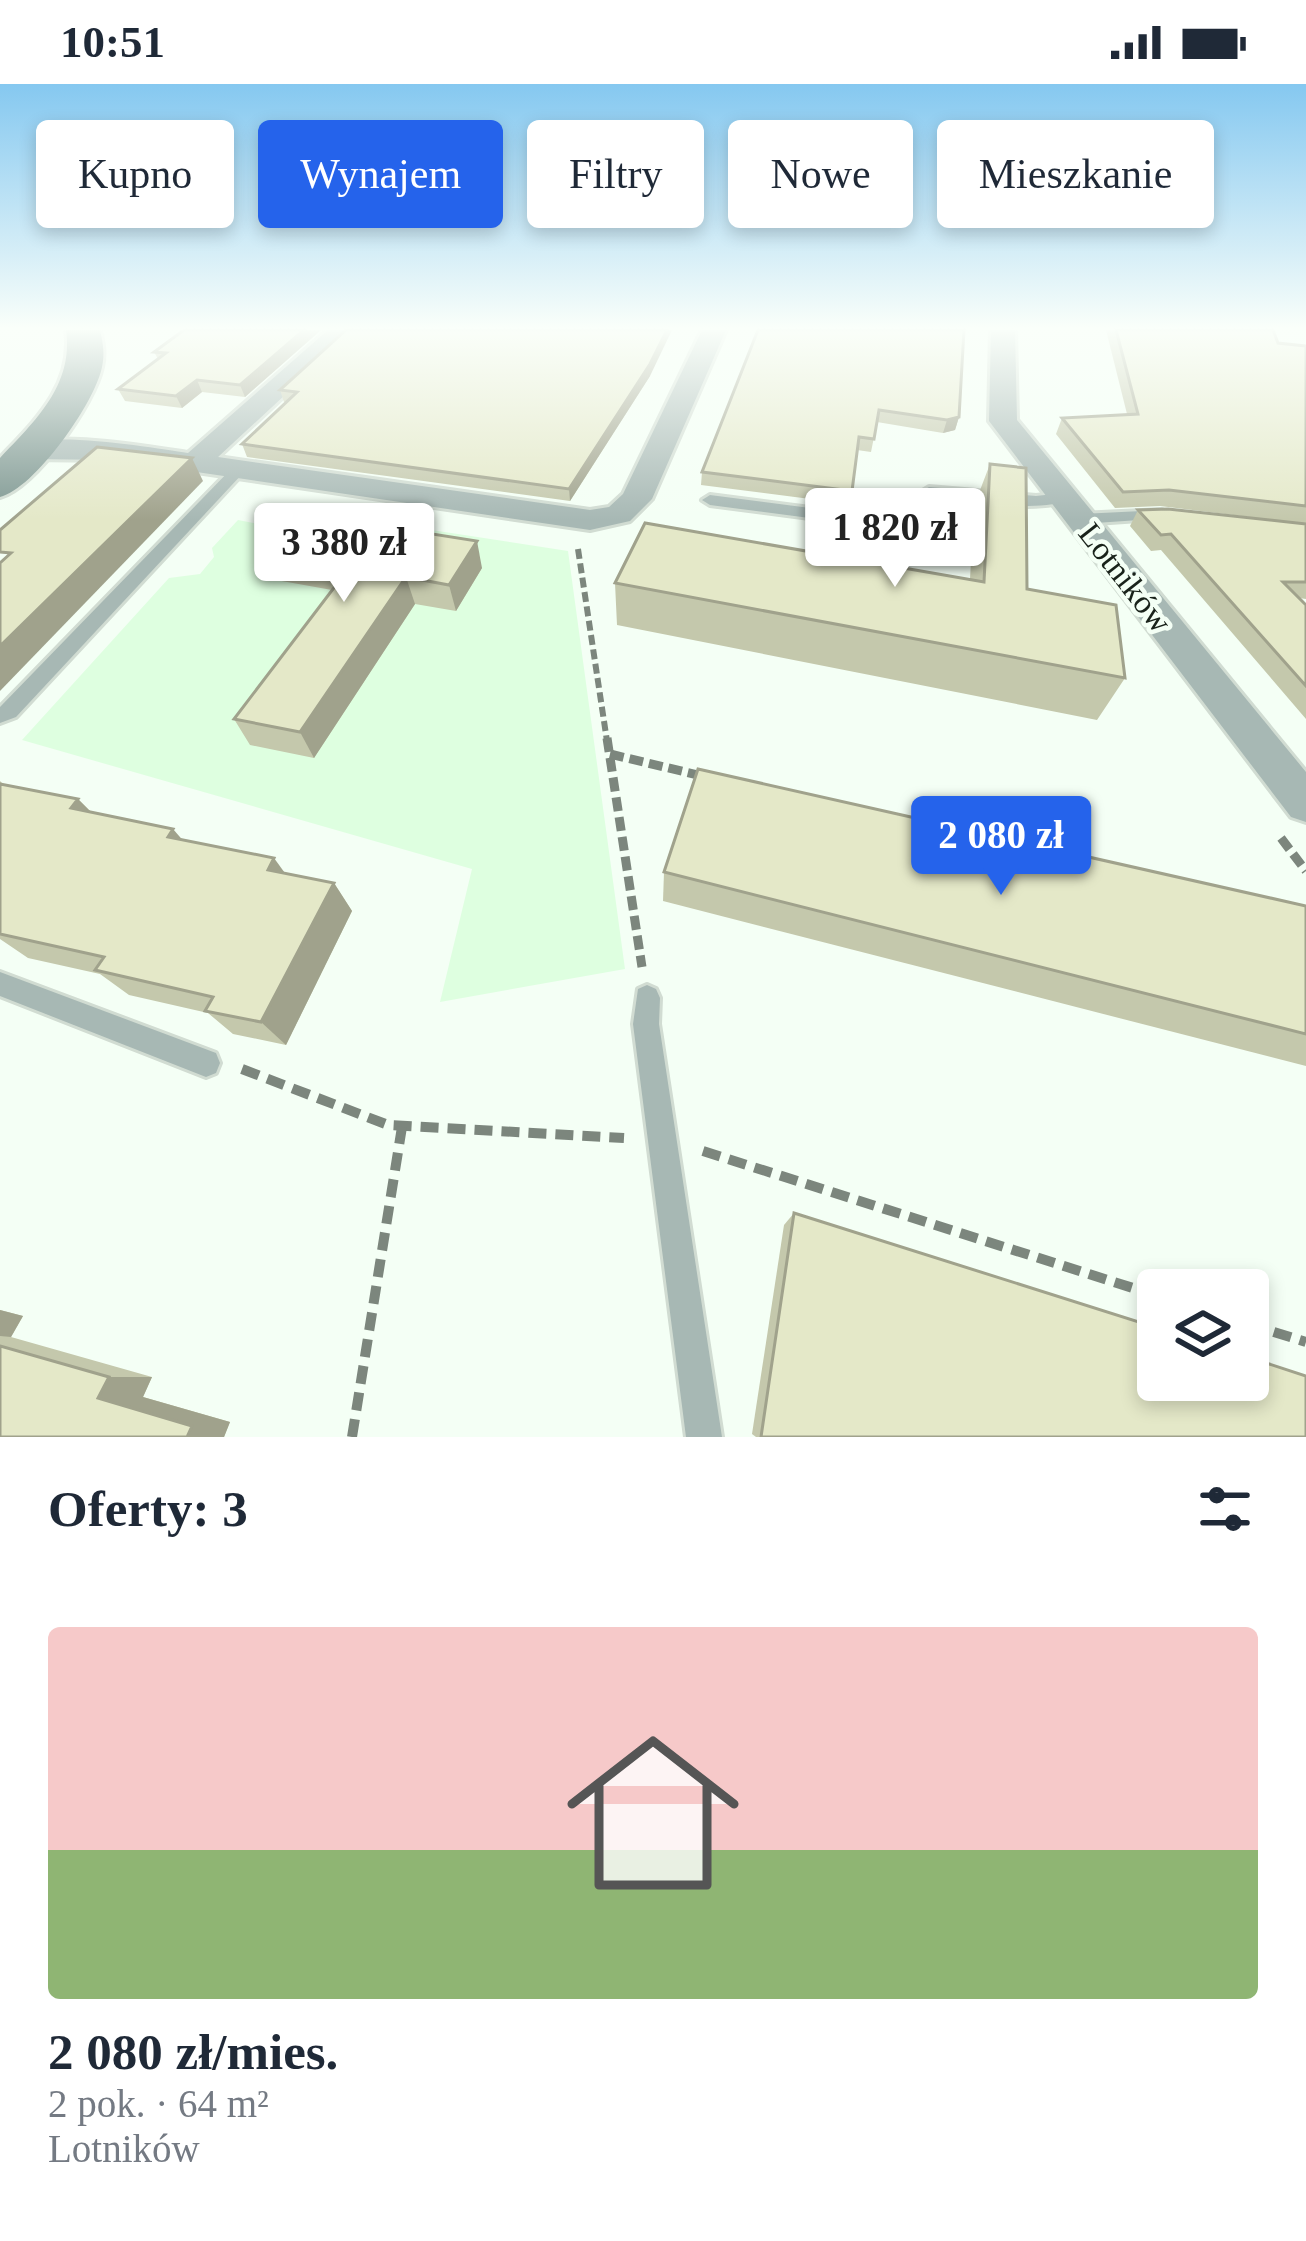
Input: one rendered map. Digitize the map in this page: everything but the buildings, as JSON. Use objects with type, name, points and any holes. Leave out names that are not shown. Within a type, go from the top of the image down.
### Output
[{"type":"main road","points":[[0,484],[70,393]]},
{"type":"street","points":[[195,462],[273,393]]},
{"type":"street","points":[[28,450],[115,451],[195,462],[584,538],[636,499],[685,393]]},
{"type":"street","name":"Lotników","points":[[1003,393],[1003,422],[1306,804]]},
{"type":"lane","points":[[0,715],[9,712],[239,469]]},
{"type":"lane","points":[[710,500],[916,527],[929,492],[1180,518]]},
{"type":"lane","points":[[0,984],[206,1063]]},
{"type":"lane","points":[[646,998],[704,1437]]},
{"type":"path","points":[[584,538],[646,998]]},
{"type":"path","points":[[610,754],[726,781]]},
{"type":"path","points":[[352,1437],[402,1127]]},
{"type":"path","points":[[1269,1331],[1306,1342]]},
{"type":"shaded area","points":[[275,506],[568,551],[625,969],[440,1002],[472,869],[22,740],[169,578],[200,574],[214,557],[212,548],[238,520],[259,524]]}]
